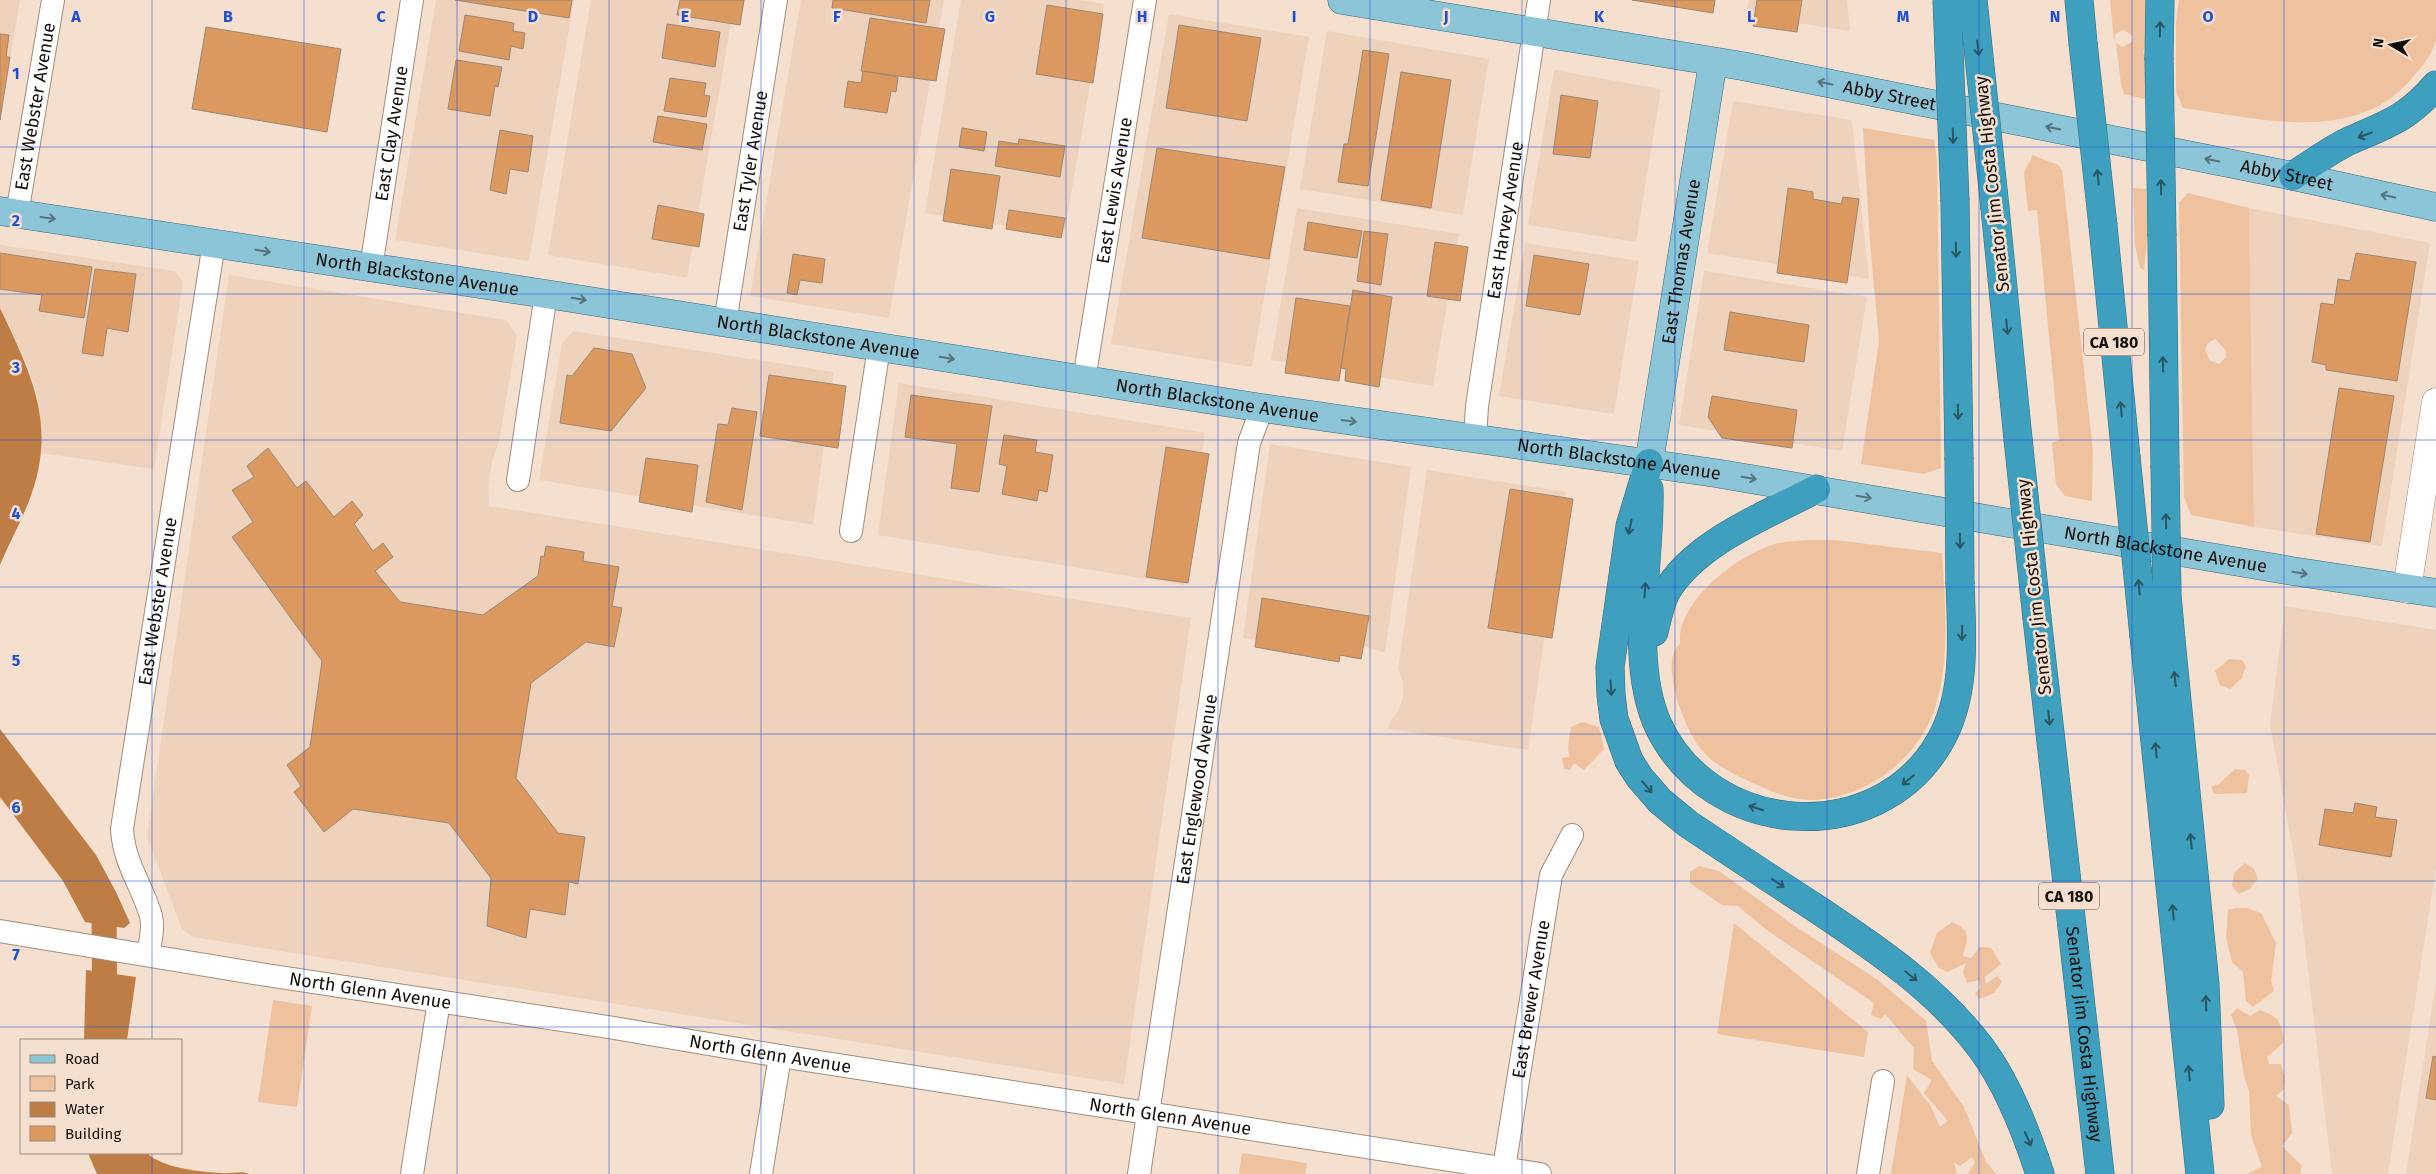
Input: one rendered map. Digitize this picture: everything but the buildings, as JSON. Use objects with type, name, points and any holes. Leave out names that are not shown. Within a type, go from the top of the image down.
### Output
[{"type":"highway","points":[[1648,463],[1650,530],[1643,626],[1648,690],[1658,724],[1671,746],[1698,777],[1733,800],[1760,810],[1790,817],[1814,817],[1867,806],[1888,795],[1926,764],[1940,742],[1952,714],[1961,664],[1955,201],[1947,0]]},
{"type":"highway","name":"Senator Jim Costa Highway","points":[[1973,0],[2018,439],[2100,1174]]},
{"type":"highway","name":"CA 180","points":[[2079,0],[2200,1174]]},
{"type":"highway","points":[[2160,0],[2159,57],[2167,595],[2205,985],[2212,1174]]},
{"type":"highway","points":[[2293,176],[2348,142],[2391,124],[2408,113],[2436,86]]},
{"type":"highway","points":[[1648,463],[1630,526],[1610,667],[1614,719],[1629,761],[1640,778],[1660,801],[1688,824],[1893,961],[1936,997],[1982,1049],[2000,1078],[2030,1144],[2040,1174]]},
{"type":"highway","points":[[1648,690],[1650,656],[1659,611],[1666,592],[1682,572],[1699,555],[1721,540],[1816,489]]},
{"type":"main road","name":"Abby Street","points":[[1342,0],[1713,62],[2293,176],[2436,207]]},
{"type":"main road","name":"East Thomas Avenue","points":[[1648,463],[1713,62]]},
{"type":"main road","name":"North Blackstone Avenue","points":[[8,212],[546,294],[1262,408],[1816,489],[2292,572],[2436,593]]},
{"type":"main road","points":[[2407,589],[2436,402]]},
{"type":"street","name":"East Webster Avenue","points":[[8,212],[53,0]]},
{"type":"street","name":"East Clay Avenue","points":[[371,268],[412,0]]},
{"type":"street","name":"East Tyler Avenue","points":[[725,323],[776,0]]},
{"type":"street","name":"East Lewis Avenue","points":[[1084,380],[1145,0]]},
{"type":"street","name":"East Harvey Avenue","points":[[1475,439],[1477,406],[1539,0]]},
{"type":"street","name":"East Webster Avenue","points":[[148,955],[152,932],[151,917],[123,850],[122,829],[214,244]]},
{"type":"street","points":[[518,480],[546,294]]},
{"type":"street","points":[[851,531],[879,347]]},
{"type":"street","name":"East Englewood Avenue","points":[[1139,1174],[1249,443],[1262,408]]},
{"type":"street","name":"East Brewer Avenue","points":[[1504,1168],[1551,875],[1572,835]]},
{"type":"street","name":"North Glenn Avenue","points":[[0,931],[780,1056],[1540,1174]]},
{"type":"street","points":[[412,1174],[440,1001]]},
{"type":"street","points":[[761,1174],[780,1056]]},
{"type":"street","points":[[1868,1174],[1883,1081]]},
{"type":"shaded area","points":[[0,0],[20,0],[0,117]]},
{"type":"shaded area","points":[[436,0],[574,0],[529,261],[395,240]]},
{"type":"shaded area","points":[[591,0],[735,0],[687,278],[548,255]]},
{"type":"shaded area","points":[[801,0],[944,0],[889,318],[750,296]]},
{"type":"shaded area","points":[[961,0],[1078,0],[1104,4],[1064,235],[925,213]]},
{"type":"shaded area","points":[[1749,0],[1847,0],[1850,31],[1746,15]]},
{"type":"shaded area","points":[[1169,14],[1309,37],[1252,367],[1111,344]]},
{"type":"shaded area","points":[[1327,31],[1489,59],[1463,215],[1300,189]]},
{"type":"shaded area","points":[[1554,70],[1661,89],[1636,242],[1528,225]]},
{"type":"shaded area","points":[[1733,101],[1852,120],[1869,279],[1707,253]]},
{"type":"shaded area","points":[[1297,208],[1459,234],[1433,386],[1271,360]]},
{"type":"shaded area","points":[[2249,208],[2430,243],[2382,546],[2254,527]]},
{"type":"shaded area","points":[[1525,243],[1639,261],[1614,414],[1499,396]]},
{"type":"shaded area","points":[[0,245],[174,271],[183,282],[154,469],[41,453],[40,413],[36,391],[29,369],[0,308]]},
{"type":"shaded area","points":[[1704,271],[1867,297],[1842,451],[1679,425]]},
{"type":"shaded area","points":[[229,275],[506,320],[517,336],[499,441],[492,462],[488,485],[489,506],[1191,618],[1124,1084],[192,937],[182,929],[147,837]]},
{"type":"shaded area","points":[[573,331],[834,372],[813,525],[539,480],[562,343]]},
{"type":"shaded area","points":[[899,383],[1205,433],[1184,585],[878,535]]},
{"type":"shaded area","points":[[1270,444],[1411,467],[1385,653],[1364,646],[1328,651],[1243,638]]},
{"type":"shaded area","points":[[1427,470],[1566,492],[1528,750],[1389,729],[1390,721],[1399,710],[1403,696],[1403,682],[1398,669]]},
{"type":"shaded area","points":[[2285,606],[2436,630],[2436,868],[2388,1174],[2332,1174],[2296,868],[2270,724]]},
{"type":"shaded area","points":[[2436,982],[2436,1174],[2406,1174]]},
{"type":"green space","points":[[2110,0],[2146,0],[2145,46],[2143,52],[2145,55],[2145,99],[2124,94],[2116,43],[2122,47],[2132,42],[2133,36],[2124,30],[2116,33],[2114,40]]},
{"type":"green space","points":[[2179,0],[2436,0],[2436,38],[2430,54],[2413,77],[2390,99],[2364,112],[2336,120],[2306,122],[2274,121],[2243,117],[2183,108],[2176,91],[2176,22]]},
{"type":"green space","points":[[1863,128],[1934,140],[1937,160],[1941,468],[1924,474],[1861,464],[1879,341],[1870,242]]},
{"type":"green space","points":[[2032,155],[2058,165],[2062,170],[2093,451],[2092,501],[2065,496],[2056,484],[2052,443],[2059,440],[2037,210],[2028,211],[2024,174]]},
{"type":"green space","points":[[2133,188],[2146,189],[2148,233],[2144,270],[2140,268],[2135,245]]},
{"type":"green space","points":[[2188,193],[2249,208],[2254,527],[2191,515],[2184,497],[2179,203]],"holes":[[[2215,339],[2226,350],[2226,357],[2219,364],[2209,360],[2205,349],[2208,343]]]},
{"type":"green space","points":[[1834,540],[1942,553],[1945,610],[1945,650],[1940,687],[1936,705],[1918,741],[1905,757],[1873,782],[1855,791],[1815,800],[1791,797],[1768,790],[1726,770],[1707,755],[1692,736],[1686,723],[1674,688],[1672,672],[1672,657],[1680,643],[1682,627],[1689,610],[1714,580],[1747,556],[1764,548],[1779,543]]},
{"type":"green space","points":[[2229,659],[2242,660],[2246,666],[2242,678],[2230,689],[2220,685],[2215,671]]},
{"type":"green space","points":[[1582,722],[1599,727],[1604,749],[1584,770],[1574,763],[1570,770],[1564,769],[1562,758],[1569,757],[1568,747],[1571,727]]},
{"type":"green space","points":[[2235,769],[2245,770],[2249,775],[2247,793],[2214,794],[2211,787],[2219,784]]},
{"type":"green space","points":[[2245,863],[2254,869],[2258,879],[2250,889],[2239,894],[2232,886],[2234,873]]},
{"type":"green space","points":[[1699,866],[1719,871],[1796,927],[1878,980],[1926,1021],[1932,1061],[1964,1107],[1986,1162],[1996,1174],[1968,1174],[1975,1162],[1972,1157],[1960,1166],[1954,1162],[1957,1174],[1891,1174],[1907,1075],[1931,1107],[1940,1127],[1948,1121],[1924,1093],[1932,1080],[1913,1069],[1914,1048],[1885,1014],[1881,1019],[1871,1015],[1874,1003],[1768,931],[1738,906],[1722,905],[1690,883],[1690,872]]},
{"type":"green space","points":[[2247,908],[2261,913],[2276,943],[2271,981],[2274,991],[2253,1007],[2246,1001],[2243,972],[2232,962],[2226,938],[2228,910]]},
{"type":"green space","points":[[1952,922],[1963,928],[1967,935],[1963,956],[1971,958],[1980,947],[1991,948],[2001,964],[1985,977],[1986,984],[1997,976],[2002,982],[1994,993],[1979,999],[1975,994],[1981,987],[1979,980],[1967,983],[1963,972],[1966,963],[1947,972],[1939,968],[1930,953],[1937,933]]},
{"type":"green space","points":[[1734,923],[1868,1032],[1864,1057],[1717,1034]]},
{"type":"green space","points":[[273,1000],[312,1006],[297,1107],[258,1102]]},
{"type":"green space","points":[[2237,1008],[2250,1016],[2260,1010],[2271,1015],[2281,1025],[2284,1042],[2267,1057],[2269,1064],[2281,1064],[2285,1077],[2284,1089],[2276,1096],[2289,1105],[2292,1133],[2282,1146],[2302,1166],[2300,1174],[2247,1174],[2262,1167],[2251,1135],[2249,1091],[2244,1076],[2237,1030],[2231,1015]]},
{"type":"green space","points":[[1242,1153],[1307,1163],[1305,1174],[1239,1174]]},
{"type":"water","points":[[0,308],[23,357],[38,404],[41,452],[36,478],[27,506],[0,565]]},
{"type":"water","points":[[0,729],[96,855],[130,923],[124,928],[85,922],[63,881],[0,797]]},
{"type":"water","points":[[86,970],[136,977],[127,1039],[84,1039]]},
{"type":"water","points":[[88,1154],[148,1154],[162,1162],[182,1168],[249,1174],[97,1174]]},
{"type":"waterway","points":[[95,894],[104,913],[105,1039]]}]
